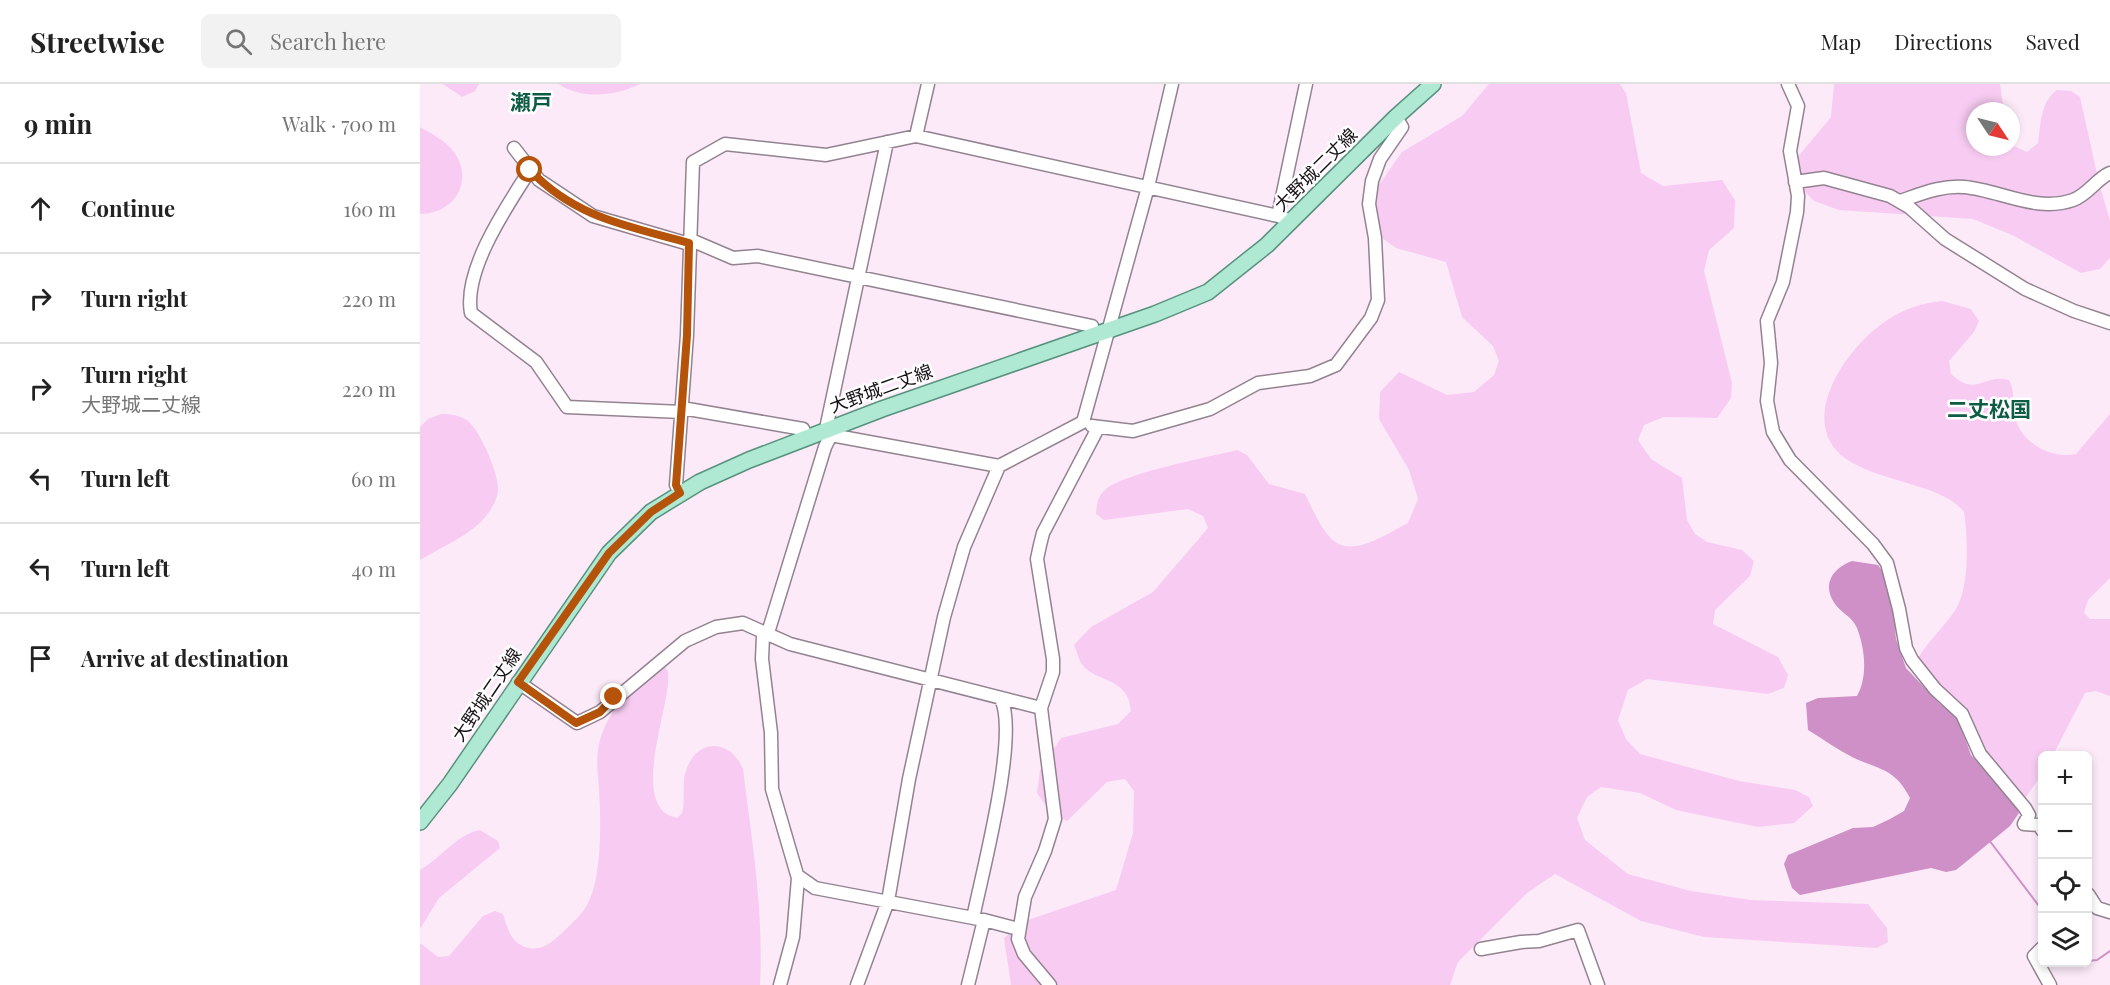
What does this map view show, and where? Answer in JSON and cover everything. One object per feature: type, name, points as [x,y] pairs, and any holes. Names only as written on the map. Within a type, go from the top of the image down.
[{"type":"main road","name":"大野城二丈線","points":[[420,822],[455,777],[518,682],[609,553],[651,512],[721,471],[807,438],[830,432],[930,391],[1102,333],[1208,292],[1241,268],[1285,218],[1433,84]]},
{"type":"street","points":[[916,135],[928,84]]},
{"type":"street","points":[[1083,422],[1102,333],[1149,187],[1172,84]]},
{"type":"street","points":[[680,493],[676,485],[682,410],[693,162],[725,144],[826,155],[916,135],[1285,218],[1306,84]]},
{"type":"street","points":[[1788,84],[1798,106],[1790,151],[1797,212],[1785,274],[1767,321],[1771,363],[1767,401],[1773,432],[1790,460],[1873,544],[1887,563],[1899,609],[1903,638],[1912,660],[1935,689],[1962,714],[1980,754],[2029,815],[2024,825],[2038,825]]},
{"type":"street","points":[[857,985],[859,974],[888,901],[909,779],[931,678],[964,547],[999,466],[1083,422],[1098,428],[1133,431],[1210,409],[1258,383],[1310,376],[1336,364],[1365,327],[1378,300],[1375,238],[1370,204],[1372,181],[1380,159],[1402,127],[1396,117]]},
{"type":"street","points":[[780,985],[793,937],[798,876],[775,804],[770,774],[771,733],[762,659],[763,636],[767,636],[830,432],[827,424],[856,278],[887,142]]},
{"type":"street","points":[[514,148],[539,180],[593,216],[690,242],[733,258],[758,256],[1092,326],[1102,333]]},
{"type":"street","points":[[530,170],[488,240],[473,280],[469,301],[471,314],[536,362],[567,407],[682,410],[803,429],[807,438]]},
{"type":"street","points":[[1900,201],[1937,189],[1960,186],[1980,189],[2012,199],[2060,203],[2074,200],[2110,172]]},
{"type":"street","points":[[1795,182],[1824,178],[1900,201],[1945,239],[2025,289],[2074,311],[2110,323]]},
{"type":"street","points":[[1050,985],[1024,954],[1018,939],[1024,897],[1045,852],[1055,819],[1041,708],[1053,672],[1051,636],[1038,559],[1040,545],[1063,493],[1098,428]]},
{"type":"street","points":[[830,432],[999,466]]},
{"type":"street","points":[[518,682],[576,723],[600,712],[668,653],[699,633],[743,623],[767,636],[816,651],[931,678],[1001,699],[1041,708]]},
{"type":"street","points":[[968,985],[1002,770],[1006,710],[1001,699]]},
{"type":"street","points":[[798,876],[815,888],[979,919],[1018,929]]},
{"type":"street","points":[[2092,912],[2110,912]]},
{"type":"street","points":[[1481,950],[1539,941],[1578,930],[1598,985]]},
{"type":"street","points":[[2040,967],[2050,985]]},
{"type":"shaded area","points":[[443,84],[479,84],[475,91],[462,97]]},
{"type":"shaded area","points":[[558,84],[640,84],[610,93],[588,94]]},
{"type":"shaded area","points":[[1489,84],[1620,84],[1626,93],[1641,173],[1663,186],[1722,180],[1735,200],[1734,228],[1709,250],[1704,271],[1732,383],[1731,398],[1717,418],[1664,417],[1644,425],[1638,440],[1651,459],[1682,478],[1687,520],[1695,534],[1707,542],[1742,550],[1754,561],[1750,576],[1715,610],[1713,624],[1778,657],[1788,675],[1784,688],[1768,694],[1647,679],[1628,690],[1618,720],[1626,739],[1640,754],[1739,781],[1795,790],[1809,797],[1813,806],[1794,823],[1758,827],[1676,810],[1640,793],[1601,787],[1587,797],[1577,818],[1585,840],[1628,874],[1691,891],[1751,900],[1868,904],[1887,928],[1888,942],[1877,948],[1704,937],[1641,921],[1555,874],[1527,893],[1458,962],[1450,985],[1011,985],[1004,938],[1022,922],[1116,890],[1133,833],[1134,791],[1125,779],[1107,782],[1067,821],[1052,814],[1037,793],[1040,770],[1061,738],[1118,724],[1131,711],[1129,700],[1124,692],[1110,681],[1087,669],[1080,661],[1074,645],[1091,627],[1153,592],[1208,528],[1203,516],[1188,509],[1104,520],[1096,514],[1099,498],[1106,489],[1131,477],[1237,450],[1247,455],[1269,484],[1305,494],[1321,526],[1336,543],[1356,546],[1367,543],[1408,523],[1418,499],[1409,470],[1379,419],[1380,392],[1399,372],[1447,395],[1474,392],[1494,375],[1499,361],[1493,346],[1462,317],[1446,262],[1396,248],[1379,236],[1375,214],[1378,186],[1402,152],[1462,116]]},
{"type":"shaded area","points":[[1834,84],[2000,84],[2003,102],[1966,102],[1966,156],[2020,156],[2020,149],[2027,152],[2038,143],[2042,114],[2051,95],[2057,90],[2071,91],[2080,97],[2100,187],[2110,220],[2110,258],[2100,269],[2081,273],[2012,235],[1973,219],[1839,210],[1814,201],[1796,183],[1797,158],[1831,117]]},
{"type":"shaded area","points":[[420,127],[451,148],[460,163],[462,174],[458,194],[451,202],[432,213],[420,214]]},
{"type":"shaded area","points":[[1942,301],[1971,309],[1979,321],[1974,332],[1949,361],[1951,374],[1960,381],[1974,385],[1993,379],[2009,380],[2016,422],[2021,431],[2036,446],[2055,454],[2076,454],[2110,414],[2110,578],[2088,600],[2084,613],[2090,619],[2110,619],[2110,696],[2096,691],[2085,693],[2055,751],[2038,751],[2038,780],[2024,800],[1982,747],[1951,699],[1917,660],[1954,612],[1963,591],[1967,550],[1964,512],[1954,502],[1924,488],[1854,464],[1841,455],[1829,439],[1824,421],[1826,402],[1834,382],[1844,363],[1858,346],[1886,321],[1920,305]]},
{"type":"shaded area","points":[[441,414],[462,417],[473,426],[493,465],[498,492],[485,518],[477,525],[420,560],[420,427],[428,419]]},
{"type":"shaded area","points":[[1852,561],[1878,565],[1883,572],[1893,606],[1896,639],[1906,668],[1939,703],[1957,716],[1971,755],[2015,804],[2019,813],[2010,826],[1956,870],[1946,872],[1931,868],[1800,895],[1792,888],[1784,864],[1788,855],[1853,828],[1873,827],[1904,811],[1910,798],[1893,776],[1848,755],[1808,730],[1806,703],[1818,698],[1857,696],[1863,680],[1863,653],[1857,628],[1835,604],[1829,590],[1829,583],[1835,572]]},
{"type":"shaded area","points":[[663,665],[668,671],[668,686],[655,753],[653,776],[655,795],[662,810],[677,818],[682,813],[686,771],[697,752],[713,746],[722,747],[737,759],[743,769],[759,904],[760,985],[420,985],[420,943],[438,957],[449,956],[483,916],[495,911],[503,914],[514,940],[529,948],[539,948],[557,938],[583,911],[593,892],[600,848],[598,746],[605,727],[617,706],[633,689]]},
{"type":"shaded area","points":[[480,830],[498,841],[500,848],[439,898],[420,929],[420,870],[464,836]]},
{"type":"waterway","points":[[1989,840],[2038,905]]},
{"type":"waterway","points":[[2092,961],[2097,960],[2110,951]]},
{"type":"district","name":"瀬戸","points":[[531,103]]},
{"type":"district","name":"二丈松国","points":[[1989,410]]},
{"type":"route","points":[[530,170],[539,180],[593,216],[689,243],[687,335],[676,485],[680,493],[651,512],[609,553],[518,682],[576,723],[600,712],[614,697]]}]
